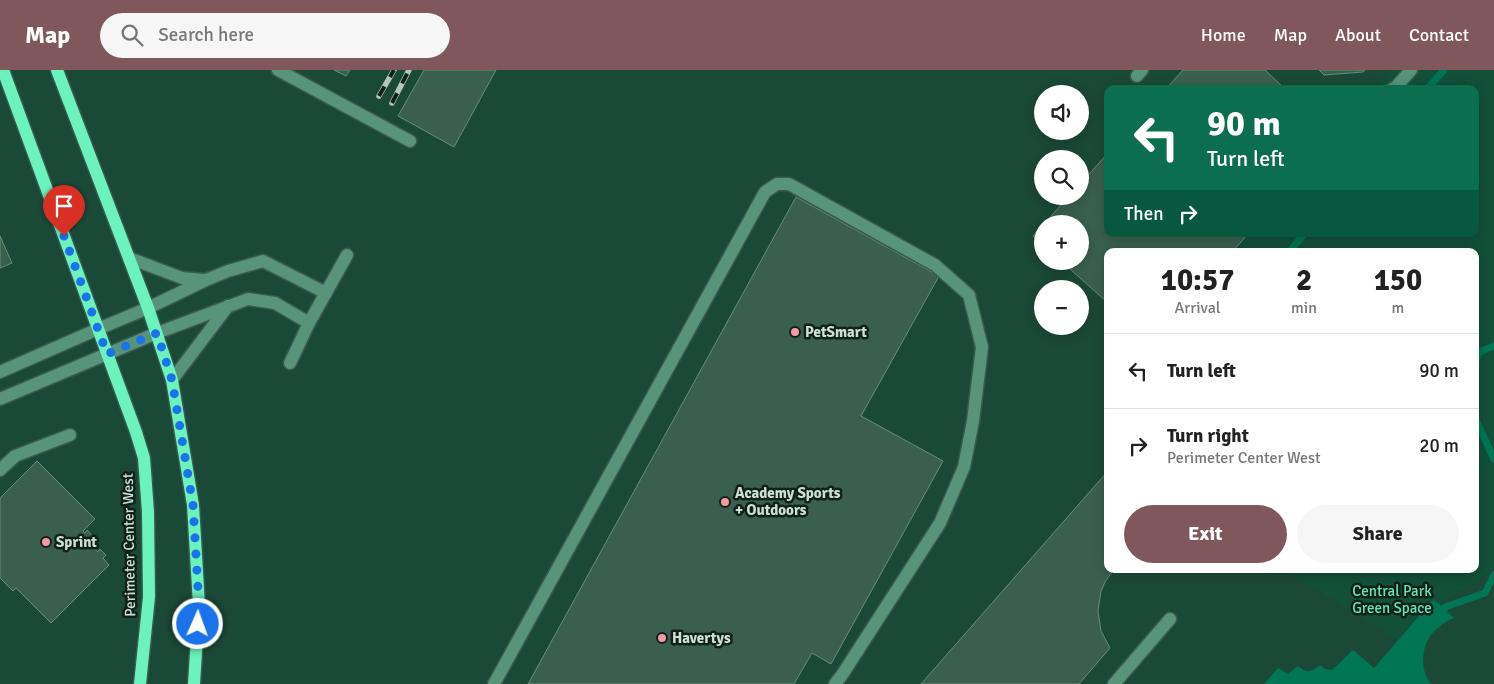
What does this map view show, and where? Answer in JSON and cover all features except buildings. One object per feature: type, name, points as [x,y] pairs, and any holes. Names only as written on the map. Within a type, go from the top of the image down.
[{"type":"main road","name":"Perimeter Center West","points":[[3,70],[144,458],[148,512],[149,597],[140,684]]},
{"type":"main road","points":[[57,70],[148,308],[172,380],[193,505],[199,605],[194,684]]},
{"type":"street","points":[[278,70],[410,141]]},
{"type":"street","points":[[1398,85],[1411,70]]},
{"type":"street","points":[[494,684],[765,192],[776,184],[789,184],[935,265],[969,295],[982,347],[974,421],[964,467],[940,523],[835,684]]},
{"type":"street","points":[[290,364],[309,323],[347,255]]},
{"type":"street","points":[[129,258],[182,278],[206,280]]},
{"type":"street","points":[[0,372],[148,308],[206,280],[228,271],[264,261],[326,293]]},
{"type":"street","points":[[0,399],[157,333],[248,299],[275,303],[309,323]]},
{"type":"street","points":[[172,380],[228,306]]},
{"type":"street","points":[[0,470],[15,456],[70,435]]},
{"type":"street","points":[[1114,684],[1170,619]]},
{"type":"shaded area","points":[[0,70],[1494,70],[1494,684],[0,684]]},
{"type":"shaded area","points":[[1433,600],[1448,610],[1447,612],[1454,618],[1436,630],[1425,646],[1423,660],[1425,673],[1431,684],[1264,684],[1278,668],[1288,674],[1298,666],[1307,671],[1311,671],[1320,665],[1325,669],[1332,670],[1353,650],[1374,668]]},
{"type":"green space","name":"Central Park Green Space","points":[[1390,70],[1494,70],[1494,570],[1439,604],[1433,600],[1398,640],[1289,573],[1479,573],[1479,248],[1236,248],[1245,237],[1479,237],[1479,85],[1378,85]]},
{"type":"waterway","points":[[1431,85],[1444,70]]},
{"type":"waterway","points":[[1292,248],[1302,237]]},
{"type":"waterway","points":[[1479,352],[1494,346]]},
{"type":"waterway","points":[[1479,427],[1494,459]]},
{"type":"waterway","points":[[1445,607],[1485,593],[1494,575]]},
{"type":"railway","points":[[379,96],[394,70]]},
{"type":"railway","points":[[392,103],[409,70]]},
{"type":"place","name":"PetSmart","points":[[795,332]]},
{"type":"place","name":"Academy Sports + Outdoors","points":[[725,502]]},
{"type":"place","name":"Sprint","points":[[46,542]]},
{"type":"place","name":"Havertys","points":[[662,638]]},
{"type":"route","points":[[64,236],[107,354],[157,333],[172,380],[193,505],[199,605],[198,624]]}]
